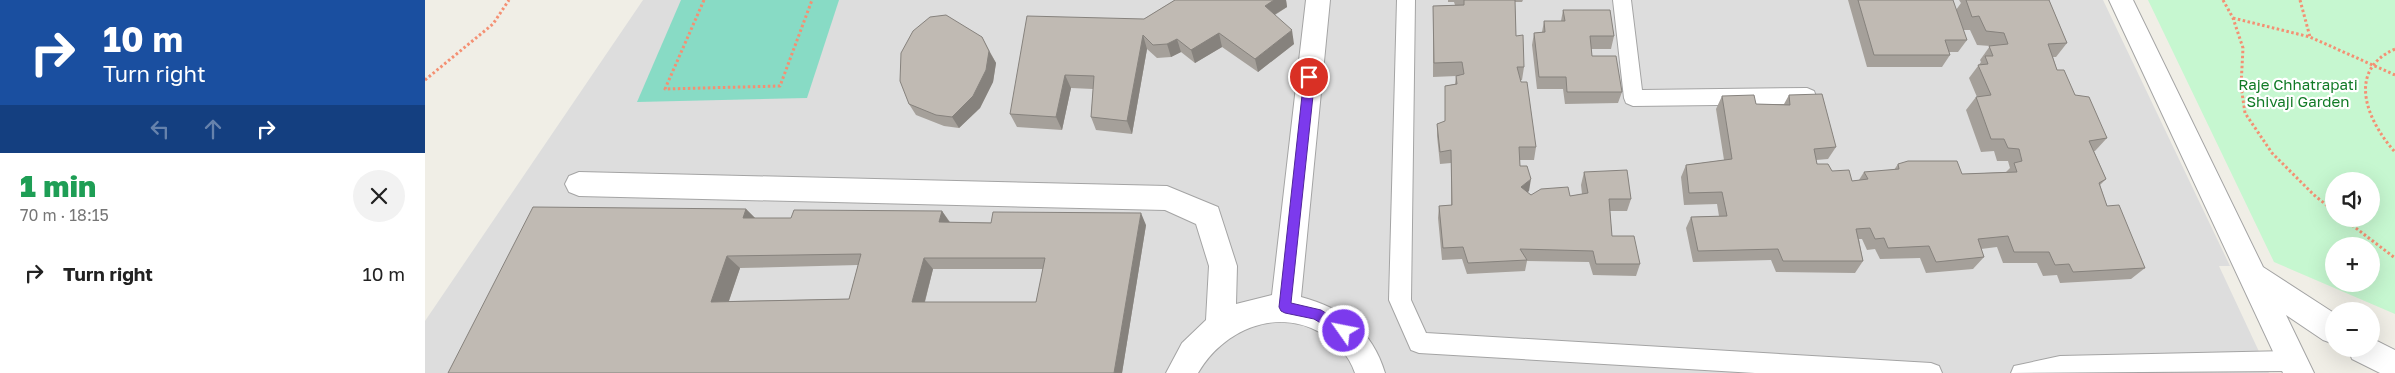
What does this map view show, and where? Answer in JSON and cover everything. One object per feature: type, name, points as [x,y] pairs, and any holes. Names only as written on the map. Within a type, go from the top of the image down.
[{"type":"street","points":[[1285,307],[1318,0]]},
{"type":"street","points":[[2121,0],[2296,367]]},
{"type":"street","points":[[579,184],[1167,198],[1208,216],[1223,266],[1221,325]]},
{"type":"street","points":[[2253,276],[2325,324]]},
{"type":"street","points":[[1181,373],[1196,347],[1221,325],[1252,311],[1285,307],[1317,314],[1344,331],[1364,356],[1370,373]]},
{"type":"street","points":[[2379,357],[2395,365]]},
{"type":"lane","points":[[1406,0],[1399,300],[1419,343],[1931,373]]},
{"type":"lane","points":[[1622,0],[1633,98],[1807,96]]},
{"type":"lane","points":[[2022,373],[2060,366],[2296,367]]},
{"type":"path","points":[[425,80],[493,24],[509,0]]},
{"type":"path","points":[[705,0],[665,89],[780,86],[812,0]]},
{"type":"path","points":[[2223,0],[2233,18],[2243,48],[2241,86],[2245,113],[2272,152],[2325,204]]},
{"type":"path","points":[[2300,0],[2310,37]]},
{"type":"path","points":[[2233,18],[2310,37],[2395,75]]},
{"type":"path","points":[[2395,49],[2372,65],[2364,88],[2370,115],[2387,145],[2395,152]]},
{"type":"path","points":[[2354,227],[2395,258]]},
{"type":"shaded area","points":[[643,0],[2103,0],[2230,266],[2219,266],[2269,373],[425,373],[425,321]]},
{"type":"green space","points":[[681,0],[839,0],[807,98],[637,102]]},
{"type":"green space","name":"Raje Chhatrapati Shivaji Garden","points":[[2148,0],[2395,0],[2395,314],[2380,308],[2380,302],[2367,302],[2344,292],[2380,292],[2380,237],[2325,237],[2325,284],[2274,262]]},
{"type":"building","points":[[1175,0],[1274,0],[1265,6],[1292,30],[1255,59],[1219,33],[1191,50],[1177,39],[1167,44],[1153,45],[1143,35],[1127,121],[1091,117],[1094,76],[1065,75],[1056,117],[1010,114],[1027,16],[1144,19]]},
{"type":"building","points":[[1464,0],[1515,0],[1516,36],[1523,35],[1524,67],[1517,67],[1521,82],[1527,82],[1536,147],[1519,147],[1520,166],[1527,166],[1531,179],[1521,187],[1531,195],[1541,189],[1568,187],[1570,196],[1588,193],[1584,172],[1627,170],[1631,199],[1609,199],[1612,236],[1634,236],[1640,264],[1596,264],[1593,251],[1520,249],[1527,260],[1468,263],[1463,247],[1443,248],[1439,206],[1452,205],[1451,150],[1440,152],[1437,124],[1445,121],[1445,86],[1457,84],[1456,76],[1464,74],[1462,62],[1434,63],[1433,6],[1464,5]]},
{"type":"building","points":[[1858,0],[1953,0],[1967,40],[1945,40],[1950,55],[1874,55]]},
{"type":"building","points":[[1966,0],[2049,0],[2067,43],[2048,44],[2057,70],[2064,70],[2075,95],[2089,97],[2107,138],[2089,141],[2106,179],[2099,183],[2107,206],[2119,205],[2145,268],[2073,272],[2069,264],[2055,265],[2049,252],[2014,252],[2008,236],[1978,239],[1984,257],[1936,262],[1929,246],[1888,248],[1884,238],[1875,239],[1870,228],[1856,229],[1863,261],[1783,261],[1778,249],[1698,251],[1691,217],[1727,216],[1722,192],[1689,193],[1686,165],[1732,159],[1722,96],[1754,95],[1756,104],[1790,105],[1789,95],[1822,94],[1836,147],[1814,149],[1817,164],[1828,164],[1832,171],[1849,170],[1852,181],[1868,179],[1864,172],[1899,169],[1898,164],[1908,161],[1957,161],[1962,174],[2017,172],[2014,163],[2022,161],[2019,149],[2008,148],[2004,139],[1991,139],[1976,97],[1991,95],[1978,65],[1988,64],[1985,56],[1993,56],[1989,46],[2008,44],[2004,33],[1986,31],[1979,16],[1972,17]]},
{"type":"building","points":[[1563,10],[1610,10],[1614,36],[1590,36],[1592,56],[1616,56],[1622,92],[1567,92],[1566,77],[1539,77],[1534,33],[1545,32],[1544,21],[1565,21]]},
{"type":"building","points":[[946,15],[982,37],[989,51],[986,70],[973,96],[952,117],[936,115],[909,104],[900,81],[901,53],[913,31],[930,17]]},
{"type":"building","points":[[533,207],[746,209],[743,218],[791,218],[794,210],[942,211],[939,222],[991,223],[993,212],[1141,213],[1114,373],[448,373]],"holes":[[[861,254],[849,299],[711,302],[727,256]],[[924,258],[1045,258],[1036,302],[912,302]]]},
{"type":"route","points":[[1309,77],[1285,307],[1317,314],[1344,331]]}]
